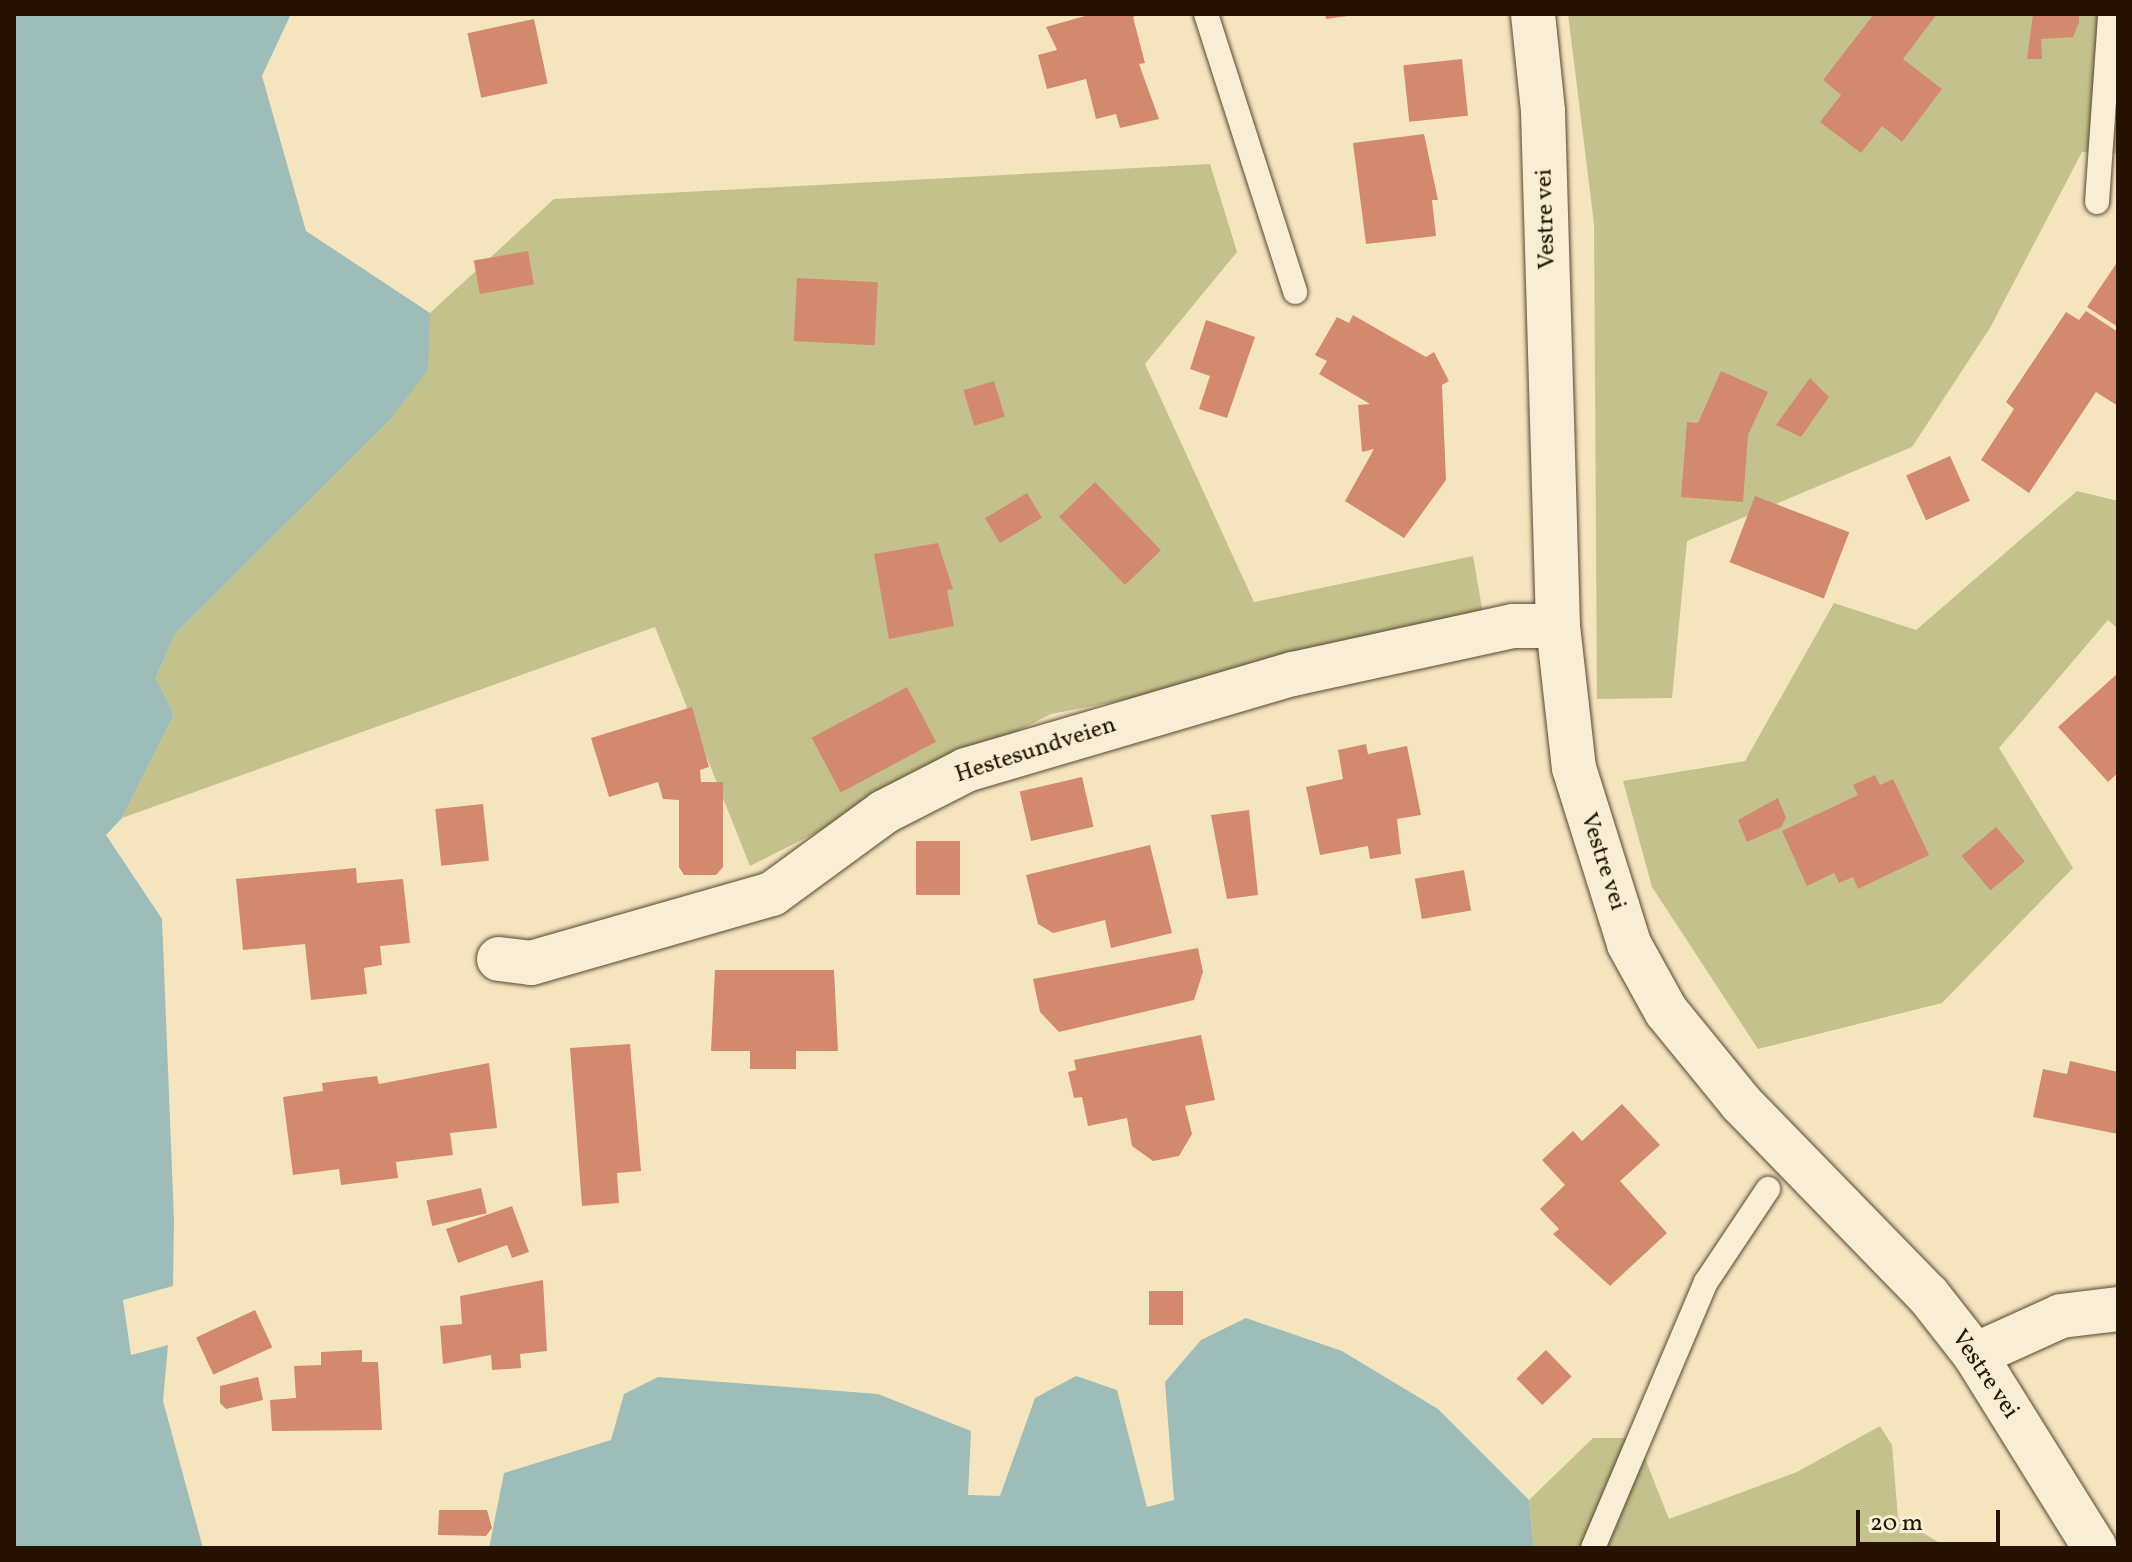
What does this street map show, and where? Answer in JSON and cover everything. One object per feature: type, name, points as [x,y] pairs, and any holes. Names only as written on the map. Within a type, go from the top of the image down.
[{"type":"street","name":"Vestre vei","points":[[1533,14],[1543,111],[1558,626],[1574,768],[1591,839],[1647,977],[1741,1103],[1928,1295],[1975,1355],[2095,1548]]},
{"type":"street","name":"Hestesundveien","points":[[499,959],[531,963],[772,894],[884,812],[966,770],[1293,674],[1513,626],[1558,626]]},
{"type":"street","points":[[1975,1355],[2061,1316],[2118,1309]]},
{"type":"lane","points":[[1206,14],[1295,292]]},
{"type":"lane","points":[[2097,202],[2110,14]]},
{"type":"lane","points":[[1593,1548],[1706,1282],[1768,1189]]},
{"type":"shaded area","points":[[1568,14],[2118,14],[2118,153],[2082,152],[1990,328],[1912,447],[1687,541],[1672,698],[1597,699],[1594,224]]},
{"type":"shaded area","points":[[1210,164],[1237,252],[1145,364],[1254,602],[1473,556],[1486,631],[1051,714],[750,866],[655,627],[122,818],[174,715],[156,678],[175,634],[389,421],[430,313],[554,199]]},
{"type":"shaded area","points":[[2077,491],[2118,501],[2118,629],[2108,620],[1999,748],[2073,868],[1942,1003],[1758,1049],[1652,887],[1623,781],[1745,761],[1834,603],[1916,630]]},
{"type":"shaded area","points":[[1880,1426],[1892,1445],[1898,1518],[1948,1548],[1534,1548],[1529,1500],[1593,1438],[1637,1438],[1669,1519],[1797,1472]]},
{"type":"water","points":[[14,14],[291,14],[262,76],[306,231],[430,313],[428,370],[389,421],[175,634],[156,678],[174,715],[122,818],[106,835],[162,919],[174,1220],[173,1286],[123,1300],[131,1355],[168,1345],[163,1401],[203,1548],[14,1548]]},
{"type":"water","points":[[1246,1318],[1342,1351],[1438,1409],[1529,1500],[1534,1548],[489,1548],[504,1473],[611,1440],[624,1394],[658,1377],[878,1394],[971,1431],[968,1495],[1000,1496],[1035,1398],[1076,1376],[1117,1390],[1147,1507],[1174,1500],[1165,1382],[1201,1340]]},
{"type":"building","points":[[1092,14],[1140,14],[1133,17],[1145,63],[1139,64],[1159,119],[1120,128],[1116,114],[1096,119],[1086,79],[1047,89],[1038,55],[1057,50],[1046,27]]},
{"type":"building","points":[[1325,14],[1348,14],[1348,16],[1326,19]]},
{"type":"building","points":[[1874,14],[1937,14],[1903,59],[1942,89],[1902,142],[1882,126],[1861,153],[1820,122],[1841,95],[1823,80]]},
{"type":"building","points":[[2033,14],[2079,14],[2079,22],[2073,37],[2041,39],[2042,59],[2027,59]]},
{"type":"building","points":[[534,19],[548,84],[481,98],[467,33]]},
{"type":"building","points":[[1462,59],[1468,116],[1409,122],[1403,65]]},
{"type":"building","points":[[1424,134],[1438,200],[1432,200],[1436,236],[1366,244],[1353,143]]},
{"type":"building","points":[[528,251],[534,284],[480,294],[474,261]]},
{"type":"building","points":[[2118,265],[2118,327],[2087,307]]},
{"type":"building","points":[[797,278],[878,282],[875,345],[794,341]]},
{"type":"building","points":[[2086,311],[2118,332],[2118,406],[2096,392],[2029,493],[1981,460],[2014,409],[2006,402],[2066,312],[2079,320]]},
{"type":"building","points":[[1353,315],[1426,357],[1434,352],[1449,381],[1442,385],[1446,480],[1404,538],[1345,501],[1374,449],[1362,452],[1358,405],[1370,404],[1319,374],[1327,361],[1315,355],[1337,317],[1349,323]]},
{"type":"building","points":[[1206,320],[1255,337],[1227,418],[1199,409],[1210,376],[1190,369]]},
{"type":"building","points":[[1721,371],[1768,392],[1748,435],[1743,502],[1681,497],[1687,422],[1698,423]]},
{"type":"building","points":[[1810,378],[1829,397],[1801,437],[1776,425]]},
{"type":"building","points":[[994,381],[1005,416],[974,426],[963,390]]},
{"type":"building","points":[[1950,456],[1970,501],[1926,520],[1906,476]]},
{"type":"building","points":[[1095,482],[1161,550],[1125,585],[1059,517]]},
{"type":"building","points":[[1027,493],[1042,518],[1000,543],[985,518]]},
{"type":"building","points":[[1755,496],[1849,532],[1824,598],[1730,562]]},
{"type":"building","points":[[938,543],[953,589],[947,590],[954,626],[889,639],[874,554]]},
{"type":"building","points":[[2118,673],[2118,773],[2108,782],[2058,727]]},
{"type":"building","points":[[907,687],[936,742],[841,792],[812,738]]},
{"type":"building","points":[[692,707],[709,767],[700,770],[701,782],[723,782],[723,867],[716,875],[684,875],[679,867],[679,800],[663,799],[658,782],[609,797],[591,738]]},
{"type":"building","points":[[1366,744],[1368,754],[1407,746],[1421,815],[1397,819],[1401,854],[1370,859],[1368,846],[1320,855],[1306,787],[1343,779],[1338,750]]},
{"type":"building","points":[[1875,775],[1880,785],[1893,779],[1929,855],[1858,889],[1853,877],[1839,883],[1834,873],[1807,886],[1782,831],[1858,795],[1853,785]]},
{"type":"building","points":[[1082,777],[1093,827],[1031,841],[1020,791]]},
{"type":"building","points":[[1778,798],[1786,818],[1781,827],[1747,842],[1738,820]]},
{"type":"building","points":[[483,804],[489,861],[441,866],[435,809]]},
{"type":"building","points":[[1249,810],[1258,895],[1227,899],[1211,815]]},
{"type":"building","points":[[1996,827],[2025,861],[1990,890],[1962,856]]},
{"type":"building","points":[[916,841],[960,841],[960,895],[916,895]]},
{"type":"building","points":[[1150,845],[1172,933],[1111,948],[1105,920],[1053,933],[1038,924],[1026,875]]},
{"type":"building","points":[[356,868],[357,883],[403,879],[410,943],[380,946],[382,965],[364,968],[367,994],[311,1000],[305,944],[243,950],[236,879]]},
{"type":"building","points":[[1464,870],[1471,910],[1422,919],[1415,879]]},
{"type":"building","points":[[1198,948],[1203,972],[1194,1000],[1059,1032],[1040,1012],[1033,979]]},
{"type":"building","points":[[715,970],[834,970],[838,1051],[796,1051],[796,1069],[750,1069],[750,1051],[711,1051]]},
{"type":"building","points":[[1201,1035],[1215,1100],[1185,1106],[1192,1134],[1179,1156],[1153,1161],[1132,1146],[1127,1118],[1088,1126],[1082,1097],[1074,1098],[1068,1072],[1076,1070],[1074,1060]]},
{"type":"building","points":[[630,1044],[641,1171],[617,1173],[619,1203],[582,1206],[570,1048]]},
{"type":"building","points":[[2070,1061],[2118,1072],[2118,1134],[2033,1117],[2043,1069],[2067,1074]]},
{"type":"building","points":[[489,1063],[497,1128],[450,1133],[453,1155],[396,1162],[398,1178],[341,1185],[339,1169],[293,1175],[283,1097],[323,1091],[322,1083],[377,1076],[379,1084]]},
{"type":"building","points":[[1622,1104],[1660,1145],[1620,1181],[1667,1233],[1610,1286],[1553,1234],[1559,1229],[1540,1209],[1565,1185],[1542,1160],[1573,1131],[1582,1141]]},
{"type":"building","points":[[481,1188],[487,1213],[432,1226],[426,1201]]},
{"type":"building","points":[[512,1206],[529,1252],[512,1258],[507,1245],[458,1263],[446,1229]]},
{"type":"building","points":[[543,1280],[547,1351],[520,1354],[521,1368],[492,1370],[491,1355],[443,1364],[440,1326],[462,1324],[460,1296]]},
{"type":"building","points":[[1149,1291],[1183,1291],[1183,1325],[1149,1325]]},
{"type":"building","points":[[255,1310],[272,1347],[213,1375],[196,1337]]},
{"type":"building","points":[[362,1350],[362,1362],[378,1362],[382,1430],[272,1431],[270,1400],[296,1398],[294,1366],[321,1365],[321,1352]]},
{"type":"building","points":[[1546,1350],[1572,1377],[1542,1405],[1517,1378]]},
{"type":"building","points":[[258,1377],[263,1400],[226,1409],[220,1403],[220,1386]]},
{"type":"building","points":[[439,1510],[487,1510],[492,1528],[486,1536],[438,1535]]}]
